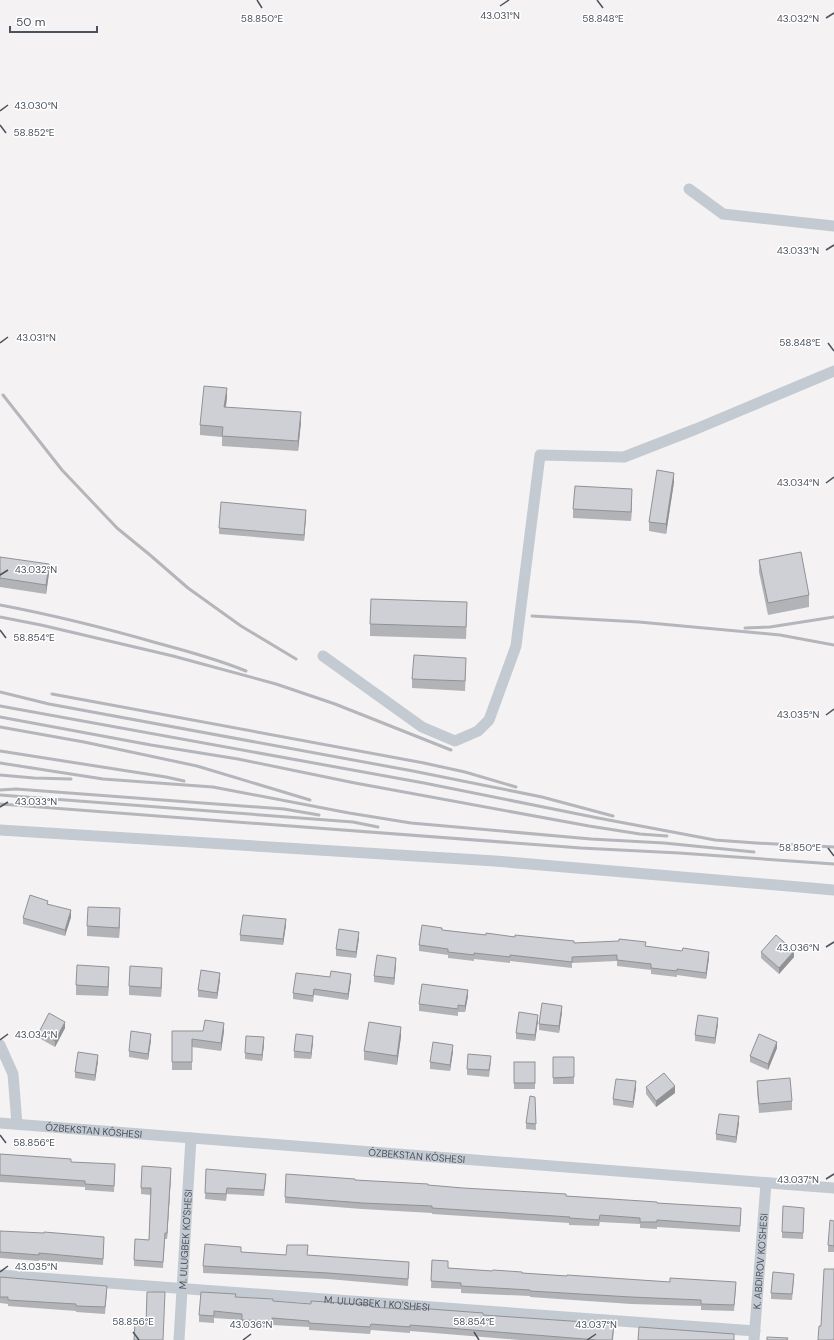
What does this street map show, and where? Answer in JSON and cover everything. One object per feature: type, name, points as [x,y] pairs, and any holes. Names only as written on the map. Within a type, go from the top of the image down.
[{"type":"street","points":[[689,189],[723,214],[834,226]]},
{"type":"street","points":[[323,656],[422,726],[455,741],[478,731],[489,720],[516,646],[540,455],[624,457],[834,372]]},
{"type":"street","points":[[0,830],[495,861],[834,890]]},
{"type":"street","points":[[0,1045],[12,1074],[18,1124]]},
{"type":"street","name":"ÓZBEKSTAN KÓSHESI","points":[[0,1123],[834,1188]]},
{"type":"street","name":"M. ULUGBEK KO'SHESI","points":[[179,1340],[190,1138]]},
{"type":"street","name":"K. ABDIROV KO'SHESI","points":[[754,1336],[766,1183]]},
{"type":"street","name":"M. ULUGBEK 1 KO'SHESI","points":[[0,1275],[182,1288],[754,1336]]},
{"type":"building","points":[[204,386],[227,388],[224,407],[301,412],[298,441],[222,436],[223,427],[200,425]]},
{"type":"building","points":[[657,470],[674,473],[666,524],[649,522]]},
{"type":"building","points":[[575,486],[632,489],[631,512],[573,509]]},
{"type":"building","points":[[221,502],[306,510],[304,535],[219,528]]},
{"type":"building","points":[[801,552],[809,595],[768,603],[759,560]]},
{"type":"building","points":[[0,557],[49,564],[46,585],[0,578]]},
{"type":"building","points":[[371,599],[467,602],[466,627],[370,624]]},
{"type":"building","points":[[414,655],[466,658],[465,681],[412,679]]},
{"type":"building","points":[[30,895],[48,901],[47,904],[71,910],[65,930],[23,918]]},
{"type":"building","points":[[88,907],[120,908],[119,928],[87,926]]},
{"type":"building","points":[[243,915],[286,919],[283,939],[240,935]]},
{"type":"building","points":[[422,925],[442,928],[442,930],[486,935],[486,933],[515,937],[515,935],[574,941],[574,943],[619,941],[619,939],[646,942],[645,946],[682,951],[683,948],[709,952],[706,973],[677,969],[677,971],[651,968],[651,964],[617,960],[617,955],[572,957],[572,962],[510,955],[510,957],[474,953],[474,955],[448,952],[448,949],[419,945]]},
{"type":"building","points":[[339,929],[359,932],[356,952],[336,949]]},
{"type":"building","points":[[776,935],[794,951],[779,968],[761,952]]},
{"type":"building","points":[[377,955],[396,958],[394,978],[374,976]]},
{"type":"building","points":[[77,965],[109,967],[108,987],[76,985]]},
{"type":"building","points":[[130,966],[162,968],[161,988],[129,986]]},
{"type":"building","points":[[201,970],[220,973],[217,993],[198,990]]},
{"type":"building","points":[[331,971],[351,974],[348,994],[314,989],[313,996],[293,993],[296,973],[330,977]]},
{"type":"building","points":[[422,984],[468,990],[465,1006],[458,1005],[458,1009],[419,1004]]},
{"type":"building","points":[[542,1003],[562,1006],[559,1026],[539,1024]]},
{"type":"building","points":[[519,1012],[538,1015],[535,1035],[516,1033]]},
{"type":"building","points":[[49,1013],[65,1022],[55,1041],[39,1032]]},
{"type":"building","points":[[698,1015],[718,1018],[715,1038],[695,1035]]},
{"type":"building","points":[[205,1020],[224,1023],[221,1043],[192,1039],[192,1062],[172,1062],[172,1031],[203,1031]]},
{"type":"building","points":[[369,1022],[401,1027],[397,1056],[364,1051]]},
{"type":"building","points":[[131,1031],[151,1034],[148,1054],[129,1051]]},
{"type":"building","points":[[296,1034],[313,1036],[311,1053],[294,1051]]},
{"type":"building","points":[[759,1034],[777,1042],[768,1064],[750,1056]]},
{"type":"building","points":[[246,1036],[264,1037],[262,1055],[245,1053]]},
{"type":"building","points":[[433,1042],[453,1045],[450,1065],[430,1062]]},
{"type":"building","points":[[78,1052],[98,1055],[95,1075],[75,1072]]},
{"type":"building","points":[[468,1054],[491,1056],[489,1070],[467,1069]]},
{"type":"building","points":[[553,1057],[574,1057],[574,1077],[553,1078]]},
{"type":"building","points":[[514,1062],[535,1062],[535,1083],[514,1083]]},
{"type":"building","points":[[664,1073],[675,1086],[656,1101],[646,1087]]},
{"type":"building","points":[[790,1078],[792,1101],[759,1104],[757,1081]]},
{"type":"building","points":[[616,1079],[636,1081],[633,1102],[613,1099]]},
{"type":"building","points":[[530,1096],[535,1097],[536,1124],[526,1123]]},
{"type":"building","points":[[719,1114],[739,1116],[736,1137],[716,1134]]},
{"type":"building","points":[[0,1154],[71,1159],[71,1162],[115,1164],[114,1186],[85,1184],[85,1181],[0,1175]]},
{"type":"building","points":[[142,1166],[171,1168],[167,1233],[165,1233],[163,1262],[134,1260],[135,1239],[149,1240],[151,1188],[141,1188]]},
{"type":"building","points":[[206,1169],[266,1174],[264,1190],[227,1188],[226,1194],[205,1193]]},
{"type":"building","points":[[286,1174],[428,1184],[463,1188],[566,1194],[566,1196],[657,1203],[741,1208],[740,1226],[657,1220],[657,1222],[640,1222],[640,1218],[600,1215],[599,1220],[432,1208],[432,1206],[362,1203],[285,1197]]},
{"type":"building","points":[[783,1206],[804,1208],[803,1233],[782,1232]]},
{"type":"building","points":[[830,1220],[834,1221],[834,1246],[828,1245]]},
{"type":"building","points":[[0,1231],[44,1232],[104,1237],[103,1259],[39,1253],[39,1255],[0,1252]]},
{"type":"building","points":[[205,1244],[241,1247],[241,1252],[286,1255],[287,1245],[308,1245],[307,1255],[409,1262],[408,1279],[203,1266]]},
{"type":"building","points":[[432,1260],[448,1261],[448,1268],[670,1282],[670,1278],[736,1282],[734,1305],[701,1304],[701,1300],[461,1286],[461,1283],[431,1281]]},
{"type":"building","points":[[824,1269],[834,1269],[834,1340],[818,1340],[819,1326],[821,1326]]},
{"type":"building","points":[[773,1272],[794,1274],[792,1294],[771,1293]]},
{"type":"building","points":[[0,1277],[107,1286],[105,1307],[8,1300],[8,1297],[0,1297]]},
{"type":"building","points":[[147,1292],[165,1292],[163,1340],[134,1340],[135,1323],[146,1324]]},
{"type":"building","points":[[201,1292],[236,1294],[235,1297],[273,1299],[273,1301],[311,1304],[311,1301],[372,1305],[372,1307],[416,1310],[417,1308],[483,1313],[483,1315],[614,1324],[612,1340],[597,1340],[410,1325],[410,1327],[371,1324],[370,1327],[309,1323],[309,1321],[272,1318],[272,1321],[242,1320],[242,1314],[214,1311],[214,1316],[199,1315]]},
{"type":"building","points":[[639,1327],[734,1334],[734,1340],[638,1340]]},
{"type":"building","points":[[767,1337],[788,1338],[787,1340],[767,1340]]},
{"type":"railway","points":[[3,395],[62,470],[117,528],[188,588],[241,626],[296,659]]},
{"type":"railway","points":[[0,605],[59,617],[118,632],[202,656],[246,671]]},
{"type":"railway","points":[[532,616],[639,622],[780,635],[834,645]]},
{"type":"railway","points":[[0,617],[41,625],[173,656],[276,684],[335,704],[451,750]]},
{"type":"railway","points":[[745,628],[770,627],[834,617]]},
{"type":"railway","points":[[0,692],[49,704],[413,771],[542,797],[613,816]]},
{"type":"railway","points":[[52,694],[424,763],[465,772],[516,787]]},
{"type":"railway","points":[[0,706],[424,783],[715,840],[834,847]]},
{"type":"railway","points":[[0,717],[151,745],[238,759],[355,783],[589,826],[640,834],[667,836]]},
{"type":"railway","points":[[0,727],[84,742],[197,766],[310,800]]},
{"type":"railway","points":[[0,751],[184,781]]},
{"type":"railway","points":[[0,763],[103,779],[213,787],[349,813],[411,823],[591,839],[664,843],[754,852]]},
{"type":"railway","points":[[0,775],[71,779]]},
{"type":"railway","points":[[0,790],[16,789],[284,809],[319,815]]},
{"type":"railway","points":[[0,795],[353,822],[378,827]]},
{"type":"railway","points":[[0,804],[581,848],[834,864]]}]
